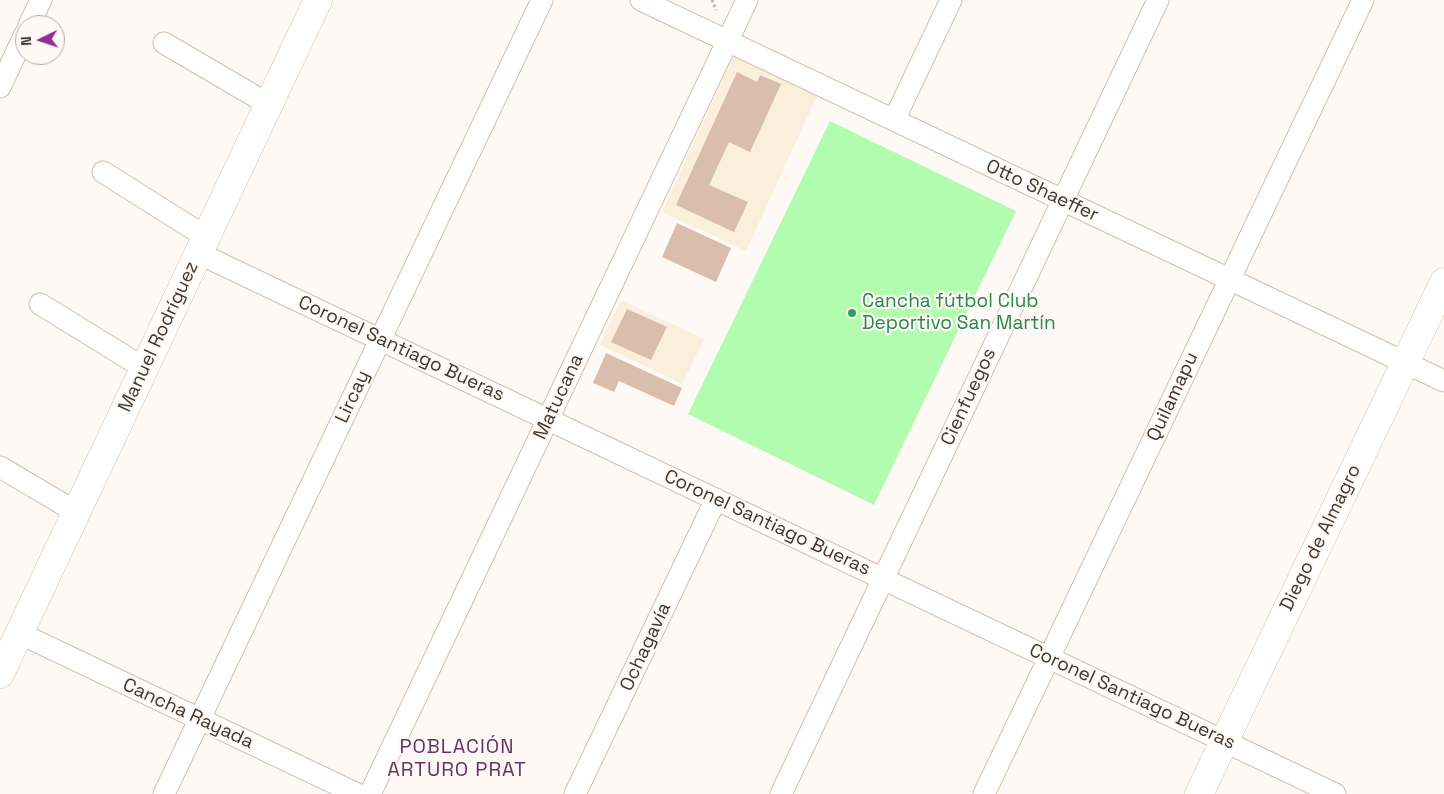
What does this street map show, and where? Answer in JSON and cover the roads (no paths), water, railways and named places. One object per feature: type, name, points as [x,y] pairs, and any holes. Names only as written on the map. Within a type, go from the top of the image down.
[{"type":"street","points":[[34,15],[41,0]]},
{"type":"street","name":"Manuel Rodríguez","points":[[0,674],[318,0]]},
{"type":"street","name":"Lircay","points":[[164,794],[542,0]]},
{"type":"street","name":"Otto Shaeffer","points":[[641,0],[1444,381]]},
{"type":"street","name":"Matucana","points":[[370,794],[747,0]]},
{"type":"street","points":[[894,120],[951,0]]},
{"type":"street","name":"Cienfuegos","points":[[781,794],[1158,0]]},
{"type":"street","name":"Quilamapu","points":[[984,794],[1363,0]]},
{"type":"street","points":[[164,43],[268,104]]},
{"type":"street","points":[[0,87],[15,55]]},
{"type":"street","name":"Coronel Santiago Bueras","points":[[103,172],[202,245],[380,339],[1335,794]]},
{"type":"street","name":"Diego de Almagro","points":[[1199,794],[1444,282]]},
{"type":"street","points":[[40,304],[144,368]]},
{"type":"street","points":[[0,467],[76,512]]},
{"type":"street","name":"Ochagavía","points":[[575,794],[716,499]]},
{"type":"street","name":"Cancha Rayada","points":[[19,633],[357,794]]},
{"type":"place","name":"Cancha fútbol Club Deportivo San Martín","points":[[852,313]]},
{"type":"district","name":"POBLACIÓN ARTURO PRAT","points":[[457,760]]}]
